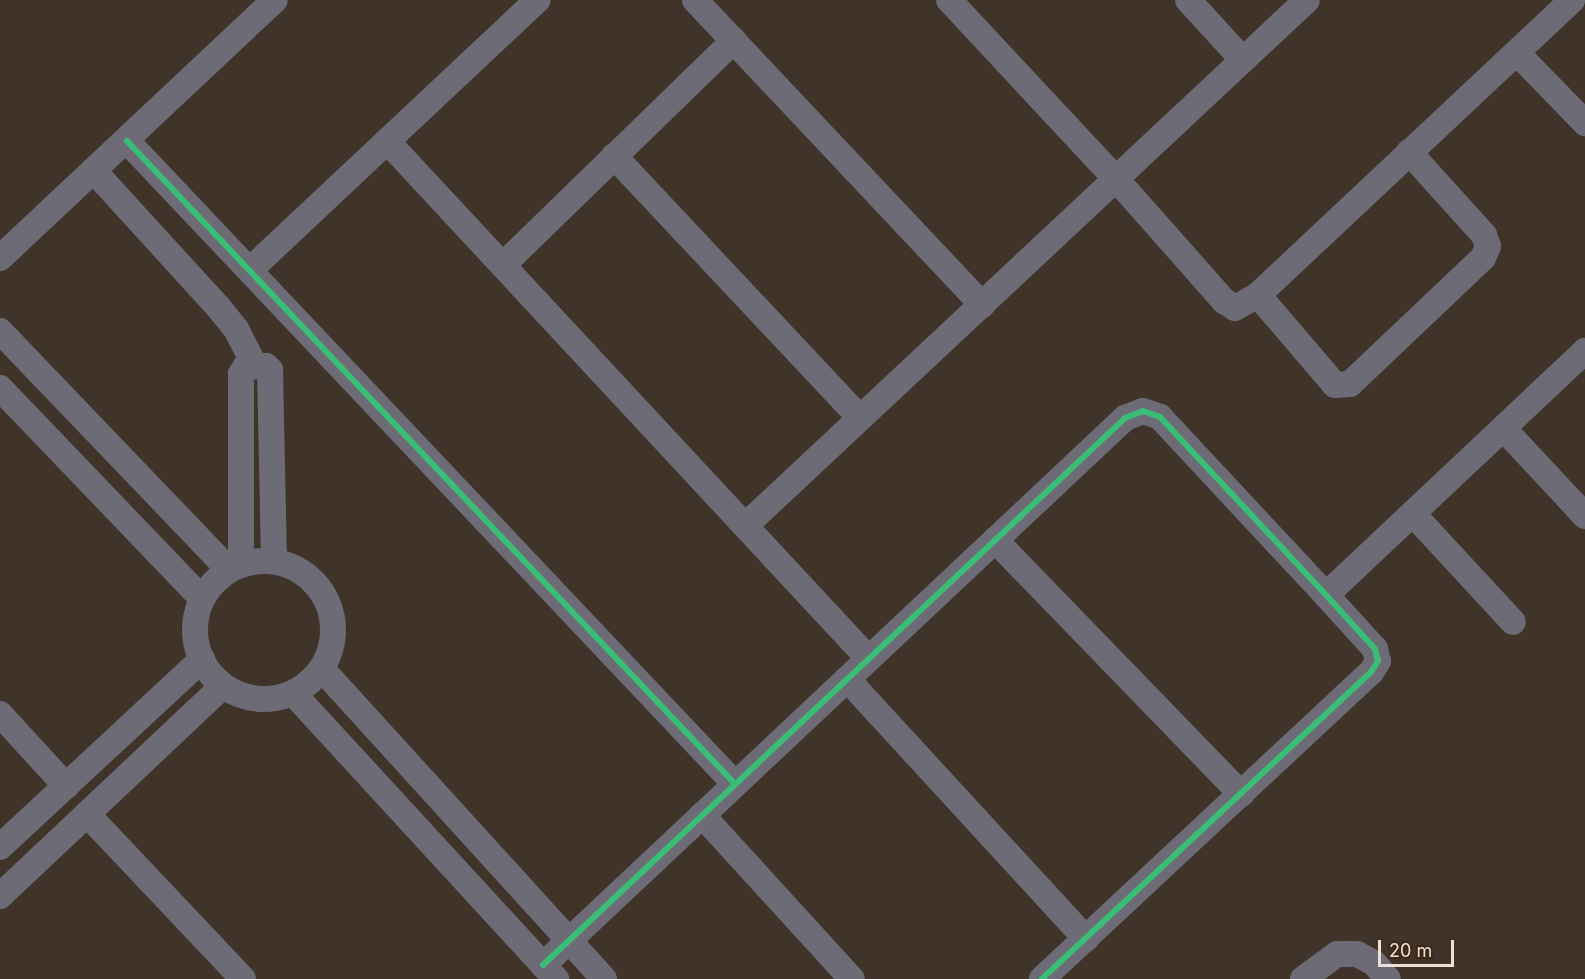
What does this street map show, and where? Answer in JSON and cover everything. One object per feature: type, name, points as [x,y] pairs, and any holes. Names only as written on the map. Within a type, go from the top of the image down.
[{"type":"street","points":[[0,258],[275,0]]},
{"type":"street","points":[[251,269],[537,0]]},
{"type":"street","points":[[695,0],[982,305]]},
{"type":"street","points":[[949,0],[1117,180],[1224,301],[1235,308],[1258,295],[1572,0]]},
{"type":"street","points":[[1188,0],[1243,60]]},
{"type":"street","points":[[746,525],[1307,0]]},
{"type":"street","points":[[503,264],[734,40]]},
{"type":"street","points":[[1517,53],[1585,123]]},
{"type":"street","points":[[127,141],[251,269],[735,784]]},
{"type":"street","points":[[387,141],[868,658]]},
{"type":"street","points":[[1258,295],[1335,385],[1350,384],[1367,368],[1483,258],[1488,246],[1484,235],[1409,152]]},
{"type":"street","points":[[614,156],[860,418]]},
{"type":"street","points":[[94,171],[219,308],[236,329],[255,366]]},
{"type":"street","points":[[0,332],[235,568]]},
{"type":"street","points":[[1326,595],[1585,351]]},
{"type":"street","points":[[235,568],[241,374],[246,366],[270,370],[274,561]]},
{"type":"street","points":[[0,388],[202,599]]},
{"type":"street","points":[[293,693],[550,972],[569,940],[1125,418],[1143,411],[1160,417],[1326,595],[1374,649],[1378,661],[1371,672],[1042,979]]},
{"type":"street","points":[[1504,429],[1585,516]]},
{"type":"street","points":[[1413,514],[1513,622]]},
{"type":"street","points":[[996,540],[1241,794]]},
{"type":"street","points":[[274,561],[306,575],[328,602],[334,624],[332,647],[322,669],[309,683],[293,693],[269,700],[245,697],[223,686],[202,659],[196,646],[195,622],[202,599],[235,568],[274,561]]},
{"type":"street","points":[[0,847],[202,659]]},
{"type":"street","points":[[322,669],[604,979]]},
{"type":"street","points":[[847,679],[1086,939]]},
{"type":"street","points":[[0,896],[223,686]]},
{"type":"street","points":[[0,714],[66,786]]},
{"type":"street","points":[[87,814],[243,979]]},
{"type":"street","points":[[702,815],[852,979]]},
{"type":"street","points":[[1303,979],[1337,954],[1357,954],[1374,963],[1388,979]]},
{"type":"cycle path","points":[[127,141],[735,784]]},
{"type":"cycle path","points":[[543,965],[1125,418],[1143,411],[1160,417],[1375,649],[1378,661],[1371,672],[1042,979]]}]
